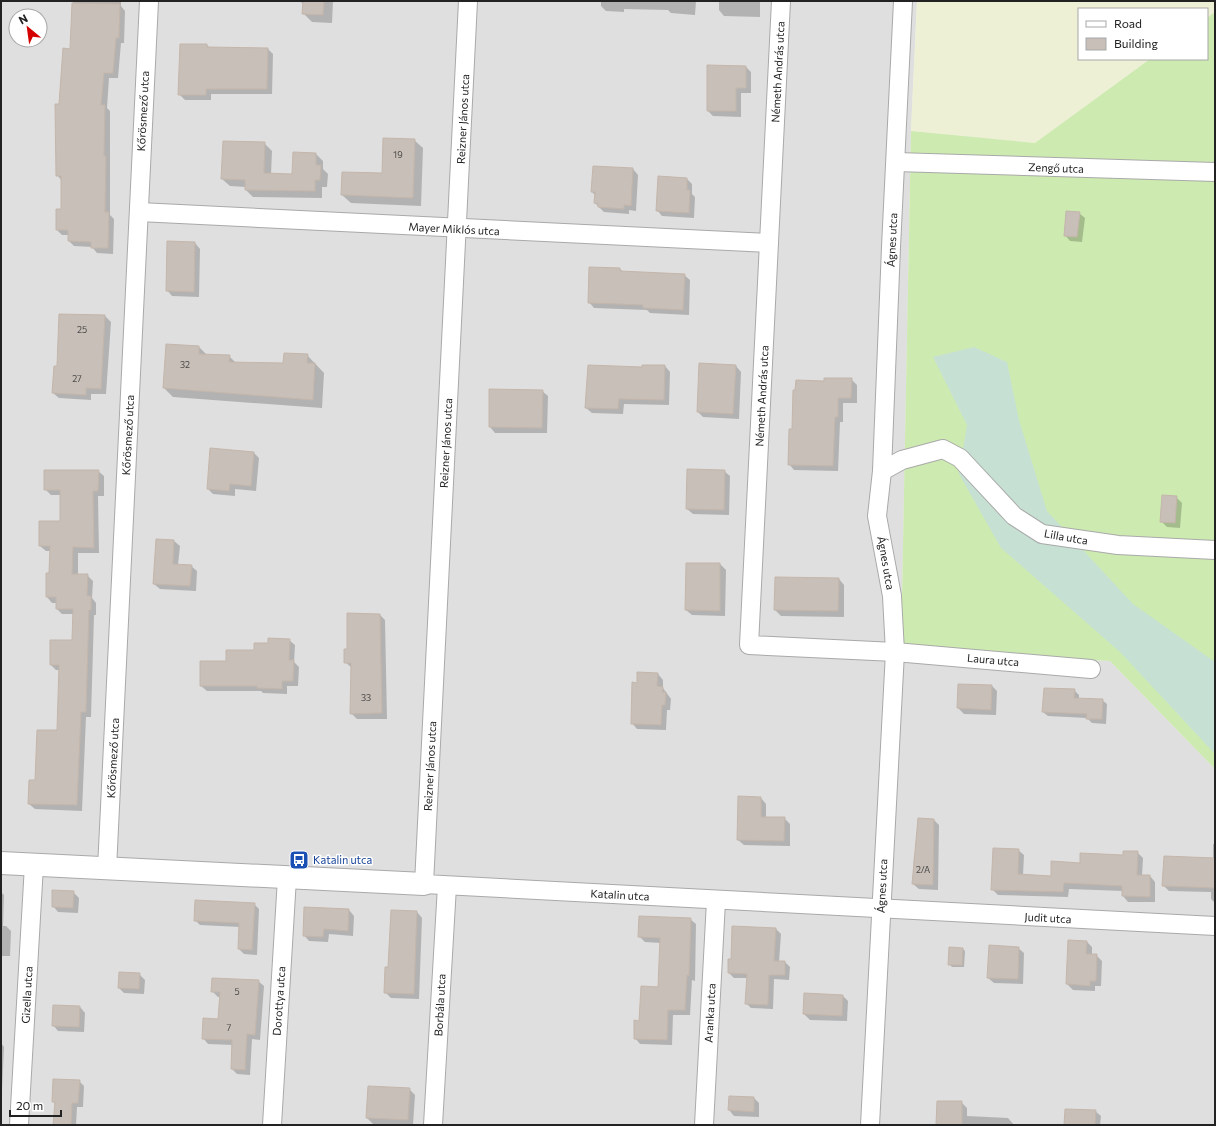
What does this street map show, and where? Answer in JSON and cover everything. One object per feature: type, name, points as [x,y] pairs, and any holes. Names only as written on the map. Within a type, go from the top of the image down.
[{"type":"street","name":"Kőrösmező utca","points":[[107,868],[149,1]]},
{"type":"street","name":"Reizner János utca","points":[[424,884],[468,1]]},
{"type":"street","name":"Németh András utca","points":[[781,1],[749,645],[895,652]]},
{"type":"street","name":"Ágnes utca","points":[[870,1125],[880,910],[895,652],[892,596],[877,516],[882,472],[903,1]]},
{"type":"street","name":"Zengő utca","points":[[896,162],[1215,172]]},
{"type":"street","name":"Mayer Miklós utca","points":[[139,212],[457,229],[769,243]]},
{"type":"street","name":"Lilla utca","points":[[882,472],[902,460],[943,449],[960,458],[1014,516],[1042,534],[1118,545],[1215,550]]},
{"type":"street","name":"Laura utca","points":[[895,652],[1091,669]]},
{"type":"street","name":"Katalin utca","points":[[1,863],[424,884],[880,910]]},
{"type":"street","name":"Gizella utca","points":[[19,1125],[34,865]]},
{"type":"street","name":"Dorottya utca","points":[[272,1125],[287,878]]},
{"type":"street","name":"Borbála utca","points":[[433,1125],[447,886]]},
{"type":"street","name":"Aranka utca","points":[[704,1125],[716,901]]},
{"type":"street","name":"Judit utca","points":[[880,910],[1215,926]]},
{"type":"shaded area","points":[[1,1],[917,1],[911,131],[901,648],[1110,661],[1215,769],[1215,1125],[1,1125]]},
{"type":"green space","points":[[917,1],[1215,1],[1215,12],[1208,17],[1208,8],[1078,8],[1078,60],[1149,60],[1035,143],[911,131]]},
{"type":"green space","points":[[1215,12],[1215,769],[1110,661],[901,648],[911,131],[1035,143],[1149,60],[1208,60],[1208,17]]},
{"type":"green space","points":[[974,347],[1007,362],[1019,420],[1047,511],[1133,604],[1215,662],[1215,754],[1120,652],[1001,548],[959,474],[967,425],[933,357]]},
{"type":"building","points":[[303,1],[324,1],[323,15],[302,14]]},
{"type":"building","points":[[72,3],[120,4],[119,38],[116,38],[113,73],[104,73],[101,105],[105,105],[105,212],[109,212],[108,248],[91,248],[91,242],[68,241],[68,230],[56,230],[56,209],[61,209],[61,176],[56,176],[55,104],[59,104],[63,48],[70,49]]},
{"type":"building","points":[[180,44],[207,44],[207,47],[268,48],[267,89],[206,89],[206,95],[178,95]]},
{"type":"building","points":[[707,65],[746,66],[746,88],[736,88],[736,111],[707,111]]},
{"type":"building","points":[[383,138],[415,139],[413,198],[341,195],[342,172],[382,173]]},
{"type":"building","points":[[223,141],[265,142],[264,173],[292,174],[293,152],[316,153],[316,165],[321,165],[320,180],[315,180],[315,191],[245,190],[245,180],[221,179]]},
{"type":"building","points":[[593,166],[633,168],[631,206],[624,205],[624,209],[598,207],[598,204],[594,203],[595,192],[591,192]]},
{"type":"building","points":[[658,176],[687,178],[687,190],[690,190],[689,213],[656,211]]},
{"type":"building","points":[[1066,211],[1080,212],[1077,237],[1064,236]]},
{"type":"building","points":[[167,241],[195,242],[194,292],[166,291]]},
{"type":"building","points":[[589,267],[620,268],[620,271],[685,274],[683,310],[643,308],[643,305],[588,303]]},
{"type":"building","points":[[59,314],[105,315],[101,389],[86,388],[86,395],[52,393],[54,366],[57,366]]},
{"type":"building","points":[[166,344],[199,346],[199,354],[230,355],[229,362],[283,363],[284,353],[308,354],[307,363],[315,363],[313,400],[163,388]]},
{"type":"building","points":[[699,363],[736,365],[733,414],[697,412]]},
{"type":"building","points":[[588,365],[642,367],[642,365],[665,365],[664,400],[619,399],[618,409],[585,408]]},
{"type":"building","points":[[824,378],[852,378],[851,398],[838,398],[838,417],[835,417],[833,466],[788,465],[789,429],[792,429],[793,390],[795,390],[796,380],[824,381]]},
{"type":"building","points":[[489,389],[543,390],[542,428],[489,427]]},
{"type":"building","points":[[210,448],[254,452],[251,486],[230,484],[229,491],[207,489]]},
{"type":"building","points":[[687,469],[725,470],[724,510],[686,509]]},
{"type":"building","points":[[44,470],[99,470],[98,491],[93,491],[94,548],[73,547],[72,574],[88,574],[87,596],[91,596],[91,610],[89,610],[86,712],[81,712],[77,805],[28,804],[29,780],[35,780],[37,730],[57,730],[59,665],[50,665],[50,640],[72,640],[73,609],[56,609],[56,597],[46,597],[46,573],[49,573],[50,546],[39,546],[39,521],[60,521],[60,490],[44,490]]},
{"type":"building","points":[[1162,495],[1177,496],[1175,523],[1160,522]]},
{"type":"building","points":[[156,539],[174,540],[173,564],[192,565],[190,586],[153,584]]},
{"type":"building","points":[[686,563],[720,563],[720,611],[685,610]]},
{"type":"building","points":[[775,577],[839,578],[838,611],[774,610]]},
{"type":"building","points":[[347,613],[380,614],[382,713],[350,714],[351,663],[344,663],[344,649],[347,649]]},
{"type":"building","points":[[268,638],[290,639],[289,660],[294,660],[293,681],[282,681],[282,689],[257,688],[257,686],[200,686],[200,661],[226,661],[226,650],[254,650],[254,643],[268,643]]},
{"type":"building","points":[[637,672],[658,673],[657,686],[663,687],[662,692],[666,692],[665,705],[662,705],[661,725],[631,724],[632,682],[637,683]]},
{"type":"building","points":[[958,684],[992,685],[991,710],[957,708]]},
{"type":"building","points":[[1044,688],[1075,689],[1074,698],[1103,699],[1102,719],[1086,719],[1087,714],[1042,712]]},
{"type":"building","points":[[738,796],[761,797],[761,817],[785,817],[784,841],[737,840]]},
{"type":"building","points":[[918,818],[934,819],[933,885],[912,884]]},
{"type":"building","points":[[993,848],[1019,849],[1018,874],[1051,876],[1051,861],[1080,863],[1080,853],[1123,855],[1123,851],[1138,851],[1137,875],[1150,875],[1150,897],[1122,896],[1122,886],[1064,883],[1063,892],[991,890]]},
{"type":"building","points":[[1164,856],[1215,858],[1215,888],[1162,886]]},
{"type":"building","points":[[52,890],[74,891],[73,908],[52,907]]},
{"type":"building","points":[[195,900],[255,903],[252,950],[238,949],[239,923],[194,921]]},
{"type":"building","points":[[304,907],[349,909],[348,931],[324,929],[323,937],[303,936]]},
{"type":"building","points":[[391,910],[417,911],[414,994],[384,993],[385,967],[388,967]]},
{"type":"building","points":[[639,916],[691,918],[689,976],[687,975],[685,1010],[668,1010],[667,1040],[634,1039],[634,1020],[639,1021],[641,986],[658,987],[660,938],[638,937]]},
{"type":"building","points":[[732,926],[776,928],[774,961],[785,961],[785,975],[769,975],[768,1005],[745,1004],[747,974],[728,973],[728,959],[731,959]]},
{"type":"building","points":[[1068,940],[1087,941],[1086,954],[1097,954],[1096,981],[1090,981],[1090,986],[1066,984]]},
{"type":"building","points":[[989,945],[1019,947],[1018,979],[987,978]]},
{"type":"building","points":[[949,947],[963,948],[962,965],[948,965]]},
{"type":"building","points":[[119,972],[140,973],[139,989],[118,988]]},
{"type":"building","points":[[212,978],[259,980],[255,1035],[247,1034],[245,1070],[231,1069],[232,1040],[202,1039],[203,1018],[218,1019],[220,992],[211,992]]},
{"type":"building","points":[[804,993],[843,995],[842,1016],[803,1014]]},
{"type":"building","points":[[53,1005],[80,1006],[79,1027],[52,1026]]},
{"type":"building","points":[[53,1079],[80,1080],[78,1103],[72,1103],[71,1125],[53,1125],[55,1102],[52,1102]]},
{"type":"building","points":[[368,1086],[410,1088],[408,1120],[366,1118]]},
{"type":"building","points":[[729,1096],[754,1097],[754,1112],[728,1110]]},
{"type":"building","points":[[937,1101],[962,1101],[962,1125],[936,1125]]},
{"type":"building","points":[[1065,1109],[1096,1110],[1095,1125],[1064,1125]]},
{"type":"place","name":"Katalin utca","points":[[299,860]]}]
